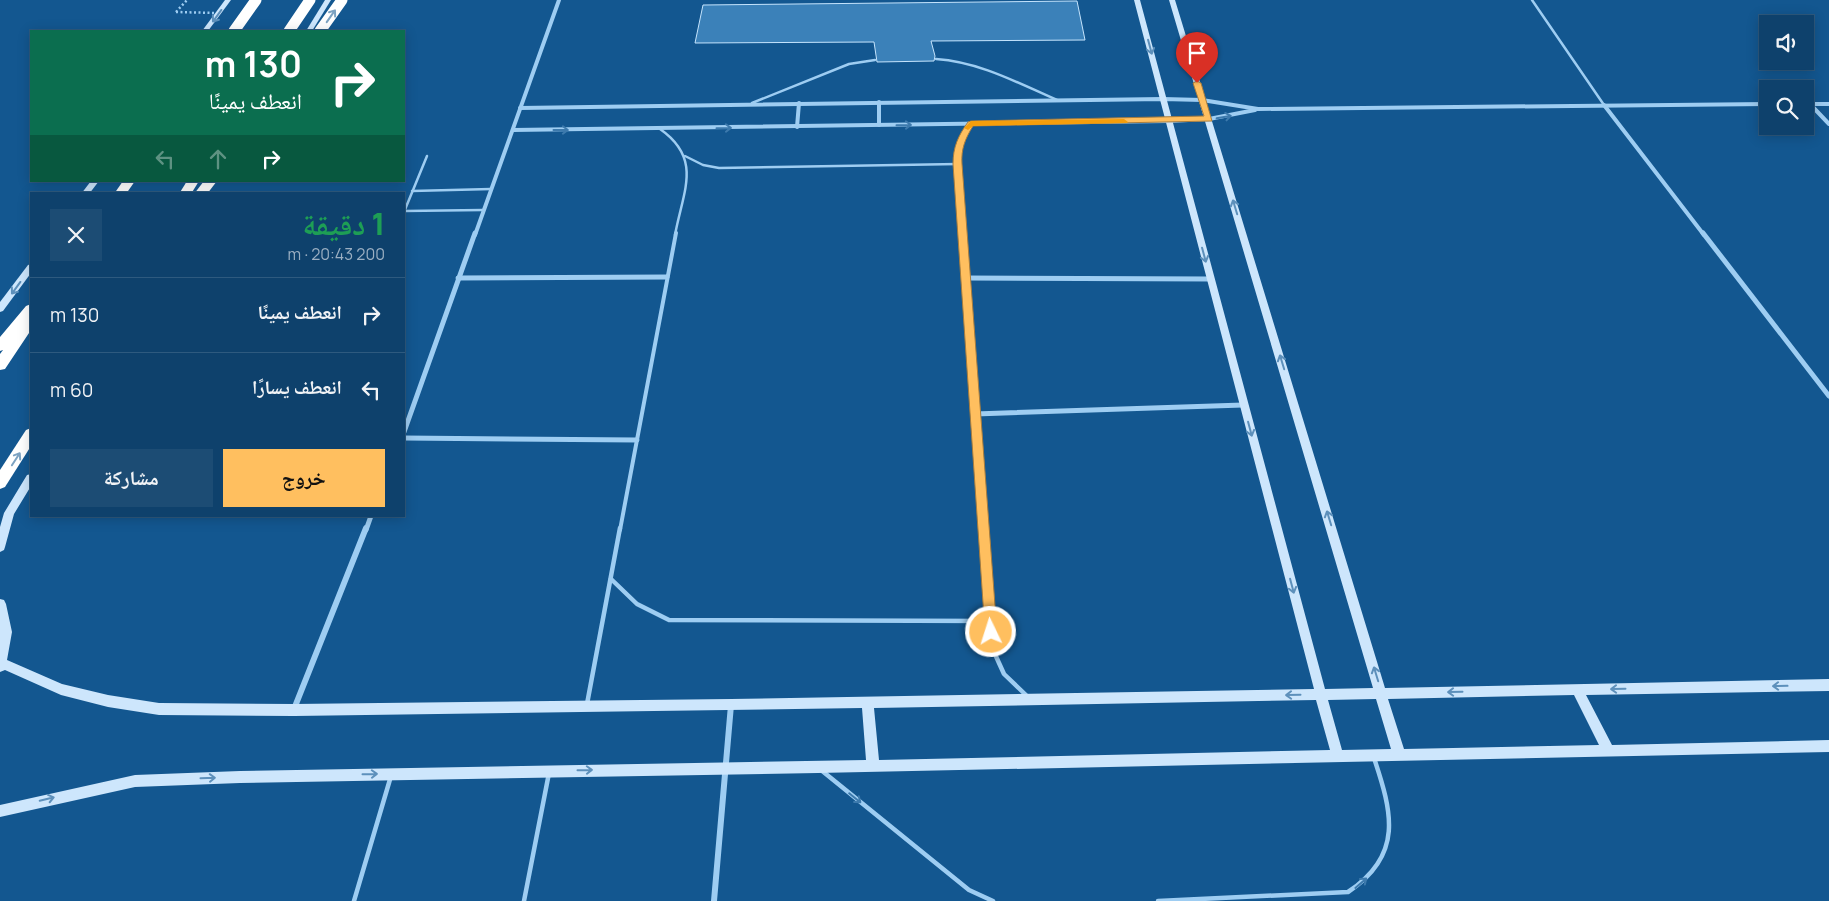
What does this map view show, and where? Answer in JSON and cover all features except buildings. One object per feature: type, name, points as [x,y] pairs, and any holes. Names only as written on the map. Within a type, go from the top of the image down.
[{"type":"highway","points":[[235,30],[256,0]]},
{"type":"highway","points":[[290,30],[310,0]]},
{"type":"highway","points":[[321,30],[342,0]]},
{"type":"highway","points":[[202,192],[210,182]]},
{"type":"highway","points":[[0,346],[30,310]]},
{"type":"highway","points":[[0,365],[30,321]]},
{"type":"highway","points":[[0,483],[30,436]]},
{"type":"street","points":[[206,30],[228,0]]},
{"type":"street","points":[[310,30],[328,0]]},
{"type":"street","points":[[405,429],[560,0]]},
{"type":"street","points":[[1137,0],[1337,755]]},
{"type":"street","points":[[1172,0],[1399,754]]},
{"type":"street","points":[[520,108],[1163,99],[1202,100],[1258,109],[1759,104]]},
{"type":"street","points":[[879,102],[879,125]]},
{"type":"street","points":[[797,127],[799,103]]},
{"type":"street","points":[[1814,104],[1829,104]]},
{"type":"street","points":[[1604,105],[1829,396]]},
{"type":"street","points":[[1814,108],[1829,124]]},
{"type":"street","points":[[513,130],[1169,121],[1209,119],[1258,109]]},
{"type":"street","points":[[87,192],[94,182]]},
{"type":"street","points":[[0,309],[30,268]]},
{"type":"street","points":[[458,278],[667,277]]},
{"type":"street","points":[[966,278],[1211,279]]},
{"type":"street","points":[[975,414],[1244,405]]},
{"type":"street","points":[[405,438],[637,440]]},
{"type":"street","points":[[0,547],[9,513],[30,480]]},
{"type":"street","points":[[294,710],[371,517]]},
{"type":"street","points":[[0,604],[6,632],[1,666],[61,689],[108,701],[159,709],[294,710],[730,705],[1829,685]]},
{"type":"street","points":[[1577,689],[1608,750]]},
{"type":"street","points":[[867,702],[873,764]]},
{"type":"street","points":[[714,901],[730,705]]},
{"type":"street","points":[[0,811],[135,781],[392,773],[818,767],[873,764],[1829,746]]},
{"type":"lane","points":[[1532,0],[1604,105]]},
{"type":"lane","points":[[936,59],[954,60],[973,65],[1059,101]]},
{"type":"lane","points":[[752,104],[849,64],[875,60]]},
{"type":"lane","points":[[971,124],[960,140],[957,152],[990,621],[994,658],[1001,672],[1014,688],[1032,699]]},
{"type":"lane","points":[[586,707],[688,167],[686,156],[680,145],[660,129]]},
{"type":"lane","points":[[405,208],[427,156]]},
{"type":"lane","points":[[686,156],[703,165],[719,168],[958,164]]},
{"type":"lane","points":[[412,191],[491,189]]},
{"type":"lane","points":[[405,211],[483,210]]},
{"type":"lane","points":[[611,578],[623,595],[640,608],[669,620],[990,621]]},
{"type":"lane","points":[[1158,901],[1348,892],[1360,886],[1377,866],[1387,840],[1390,813],[1373,754]]},
{"type":"lane","points":[[818,767],[969,890],[993,901]]},
{"type":"lane","points":[[524,901],[549,771]]},
{"type":"lane","points":[[354,901],[392,773]]},
{"type":"path","points":[[176,12],[187,0]]},
{"type":"slow traffic","points":[[968,128],[971,124],[1124,122]]},
{"type":"route","points":[[991,632],[957,152],[960,140],[971,124],[1209,119],[1197,83]]}]
